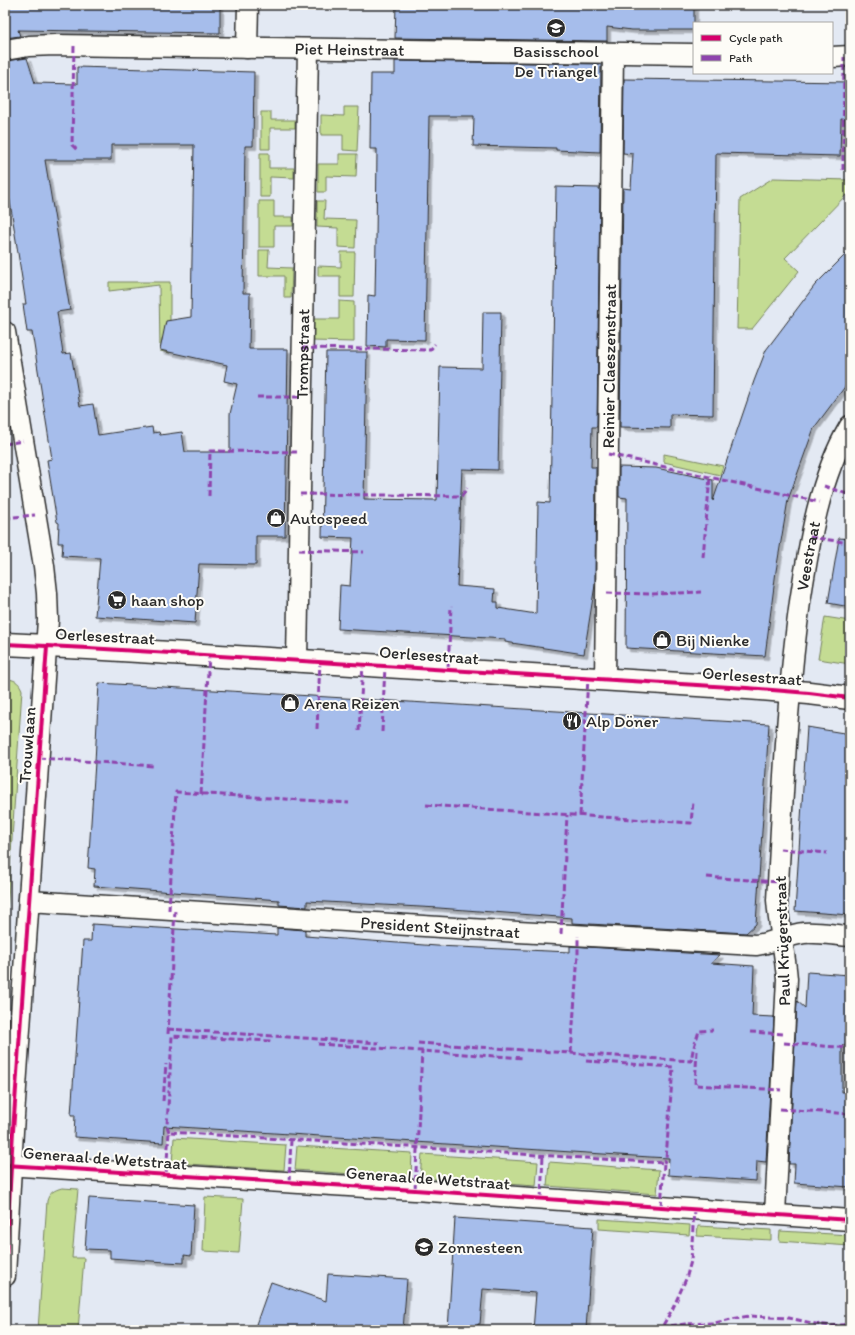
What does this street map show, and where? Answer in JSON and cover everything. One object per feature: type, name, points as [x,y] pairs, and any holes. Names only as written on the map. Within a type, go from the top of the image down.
[{"type":"street","points":[[247,48],[248,5]]},
{"type":"street","name":"Piet Heinstraat","points":[[5,50],[38,45],[693,54]]},
{"type":"street","name":"Trompstraat","points":[[297,660],[308,49]]},
{"type":"street","name":"Reinier Claeszenstraat","points":[[605,679],[613,53]]},
{"type":"street","points":[[833,57],[850,56]]},
{"type":"street","name":"Trouwlaan","points":[[5,332],[46,580],[48,620],[13,1131],[9,1165],[5,1276]]},
{"type":"street","name":"Veestraat","points":[[790,691],[810,537],[819,502],[835,456],[850,426]]},
{"type":"street","name":"Oerlesestraat","points":[[5,644],[605,679],[790,691],[850,698]]},
{"type":"street","name":"Paul Krügerstraat","points":[[774,1214],[787,980],[777,900],[790,691]]},
{"type":"street","name":"President Steijnstraat","points":[[29,901],[518,932],[756,945],[805,933],[850,936]]},
{"type":"street","name":"Generaal de Wetstraat","points":[[9,1165],[850,1220]]},
{"type":"green space","points":[[344,107],[359,107],[357,151],[343,150],[343,135],[321,135],[321,115],[344,116]]},
{"type":"green space","points":[[261,112],[271,112],[271,120],[295,120],[295,128],[270,128],[270,149],[261,149]]},
{"type":"green space","points":[[260,153],[269,153],[269,168],[294,168],[294,178],[270,177],[270,197],[260,197]]},
{"type":"green space","points":[[339,154],[357,154],[356,177],[326,176],[326,192],[318,192],[318,164],[339,164]]},
{"type":"green space","points":[[773,178],[850,180],[850,191],[785,258],[799,271],[752,329],[737,329],[740,199]]},
{"type":"green space","points":[[259,201],[274,201],[274,217],[293,217],[293,226],[274,226],[274,247],[259,247]]},
{"type":"green space","points":[[317,201],[325,201],[324,219],[356,220],[355,248],[338,247],[338,228],[317,227]]},
{"type":"green space","points":[[259,250],[269,250],[268,267],[292,268],[291,298],[284,298],[284,276],[259,276]]},
{"type":"green space","points":[[341,252],[355,252],[354,297],[340,297],[340,276],[318,276],[318,266],[341,267]]},
{"type":"green space","points":[[109,282],[170,282],[170,353],[160,351],[159,285],[109,291]]},
{"type":"green space","points":[[339,301],[354,302],[354,342],[312,341],[312,319],[339,319]]},
{"type":"green space","points":[[664,454],[723,466],[720,475],[664,462]]},
{"type":"green space","points":[[825,617],[850,621],[850,664],[818,659]]},
{"type":"green space","points":[[5,679],[15,681],[19,684],[22,690],[7,913],[5,913]]},
{"type":"green space","points":[[174,1138],[286,1145],[284,1170],[172,1163]]},
{"type":"green space","points":[[297,1146],[412,1153],[411,1178],[295,1170]]},
{"type":"green space","points":[[422,1154],[538,1162],[536,1186],[420,1178]]},
{"type":"green space","points":[[549,1162],[659,1170],[657,1194],[547,1186]]},
{"type":"green space","points":[[62,1188],[78,1189],[72,1258],[84,1258],[78,1330],[38,1330],[47,1201],[52,1192]]},
{"type":"green space","points":[[205,1197],[243,1199],[239,1253],[203,1251]]},
{"type":"green space","points":[[599,1219],[690,1225],[689,1235],[599,1229]]},
{"type":"green space","points":[[698,1226],[771,1230],[771,1240],[697,1236]]},
{"type":"green space","points":[[780,1231],[850,1235],[850,1246],[779,1241]]},
{"type":"building","points":[[5,5],[220,5],[220,33],[18,30],[20,36],[5,38]]},
{"type":"building","points":[[396,5],[694,5],[693,30],[632,30],[607,27],[607,41],[395,38]]},
{"type":"building","points":[[27,58],[35,83],[77,84],[77,67],[254,72],[253,146],[245,146],[243,293],[250,293],[249,349],[288,349],[285,536],[256,536],[256,565],[199,564],[195,623],[95,616],[100,558],[62,556],[63,543],[58,543],[59,523],[57,522],[47,460],[52,459],[32,332],[27,332],[23,304],[26,304],[5,170],[5,61]],"holes":[[[111,145],[194,145],[191,317],[166,321],[160,350],[227,365],[224,381],[237,384],[230,414],[230,452],[185,452],[182,432],[160,435],[159,432],[153,433],[152,427],[98,435],[93,404],[80,406],[71,353],[63,354],[57,312],[70,310],[45,160],[111,160]]]},
{"type":"building","points":[[395,61],[601,64],[600,152],[556,150],[556,148],[473,146],[474,116],[429,116],[425,340],[386,339],[386,347],[367,346],[368,295],[375,296],[376,241],[377,149],[370,149],[371,74],[395,74]]},
{"type":"building","points":[[624,79],[850,82],[850,120],[841,119],[840,156],[716,153],[713,415],[670,414],[670,428],[620,427],[623,188],[631,189],[633,154],[623,153]]},
{"type":"building","points":[[556,187],[600,188],[597,427],[592,427],[591,467],[596,467],[595,585],[584,654],[505,642],[505,639],[338,629],[340,585],[350,586],[353,538],[322,537],[326,352],[367,352],[364,499],[437,500],[440,367],[482,368],[483,312],[501,312],[498,470],[462,469],[457,586],[495,589],[494,602],[498,602],[498,608],[536,614],[538,502],[550,503]]},
{"type":"building","points":[[850,250],[850,380],[814,428],[788,500],[776,571],[765,656],[626,648],[627,498],[619,497],[619,467],[656,468],[713,480],[713,501],[766,350],[815,285]]},
{"type":"building","points":[[839,538],[850,539],[850,607],[828,603]]},
{"type":"building","points":[[99,683],[769,724],[756,924],[746,933],[572,923],[572,918],[439,908],[307,901],[307,907],[279,905],[279,900],[94,886],[95,869],[88,868]]},
{"type":"building","points":[[807,727],[850,734],[850,915],[795,911]]},
{"type":"building","points":[[92,924],[277,935],[277,928],[305,930],[305,936],[437,946],[570,952],[570,946],[720,955],[711,963],[754,966],[752,1016],[774,1017],[766,1162],[757,1161],[756,1181],[668,1175],[669,1158],[164,1126],[163,1143],[74,1137],[75,1115],[71,1115],[83,941],[91,941]]},
{"type":"building","points":[[807,972],[850,975],[850,1045],[842,1045],[842,1092],[850,1092],[850,1187],[794,1183],[795,1164],[789,1164],[797,1001],[805,1008]]},
{"type":"building","points":[[89,1198],[194,1205],[191,1256],[184,1255],[184,1263],[166,1262],[110,1258],[110,1250],[85,1249]]},
{"type":"building","points":[[455,1218],[593,1227],[586,1330],[533,1330],[536,1293],[483,1289],[480,1324],[478,1324],[477,1330],[448,1330]]},
{"type":"building","points":[[328,1274],[407,1279],[403,1330],[254,1330],[271,1282],[326,1301]]},
{"type":"marked path","points":[[74,46],[72,145],[78,151]]},
{"type":"marked path","points":[[843,170],[844,57]]},
{"type":"marked path","points":[[302,348],[430,350],[435,344]]},
{"type":"marked path","points":[[257,397],[301,397]]},
{"type":"marked path","points":[[5,444],[23,441]]},
{"type":"marked path","points":[[209,496],[210,451],[300,452]]},
{"type":"marked path","points":[[608,454],[819,502]]},
{"type":"marked path","points":[[703,557],[710,477]]},
{"type":"marked path","points":[[824,486],[850,495]]},
{"type":"marked path","points":[[300,494],[462,496],[467,488]]},
{"type":"marked path","points":[[5,518],[35,515]]},
{"type":"marked path","points":[[300,518],[351,519]]},
{"type":"marked path","points":[[810,537],[850,543]]},
{"type":"marked path","points":[[299,550],[364,552]]},
{"type":"marked path","points":[[607,593],[652,594],[701,592]]},
{"type":"marked path","points":[[448,669],[451,606]]},
{"type":"marked path","points":[[201,794],[209,655]]},
{"type":"marked path","points":[[317,729],[320,661]]},
{"type":"marked path","points":[[359,731],[363,664]]},
{"type":"marked path","points":[[382,732],[385,666]]},
{"type":"marked path","points":[[580,815],[588,678]]},
{"type":"marked path","points":[[39,758],[154,766]]},
{"type":"marked path","points":[[169,910],[176,792],[349,803]]},
{"type":"marked path","points":[[426,805],[691,823],[693,802]]},
{"type":"marked path","points":[[561,934],[567,815]]},
{"type":"marked path","points":[[780,849],[827,853]]},
{"type":"marked path","points":[[707,877],[778,882]]},
{"type":"marked path","points":[[168,1034],[175,910]]},
{"type":"marked path","points":[[571,1053],[578,936]]},
{"type":"marked path","points":[[168,1029],[379,1043]]},
{"type":"marked path","points":[[418,1043],[691,1061],[699,1031],[713,1030]]},
{"type":"marked path","points":[[750,1032],[784,1034]]},
{"type":"marked path","points":[[169,1132],[167,1126],[172,1036],[271,1041]]},
{"type":"marked path","points":[[784,1043],[850,1048]]},
{"type":"marked path","points":[[318,1044],[524,1058]]},
{"type":"marked path","points":[[415,1190],[422,1051]]},
{"type":"marked path","points":[[697,1051],[695,1085],[781,1090]]},
{"type":"marked path","points":[[586,1061],[673,1067],[666,1158],[664,1163]]},
{"type":"marked path","points":[[163,1101],[166,1064]]},
{"type":"marked path","points":[[780,1109],[850,1114]]},
{"type":"marked path","points":[[166,1175],[169,1132],[664,1163],[661,1207]]},
{"type":"marked path","points":[[289,1182],[291,1140]]},
{"type":"marked path","points":[[541,1199],[543,1155]]},
{"type":"marked path","points":[[656,1330],[662,1327],[673,1308],[686,1279],[691,1261],[694,1209]]},
{"type":"marked path","points":[[662,1327],[685,1324],[715,1323],[749,1316],[789,1318],[833,1326],[850,1324]]},
{"type":"cycle path","points":[[5,644],[747,688],[850,698]]},
{"type":"cycle path","points":[[5,1276],[13,1131],[47,646]]},
{"type":"cycle path","points":[[5,1165],[415,1190],[850,1220]]},
{"type":"place","name":"Basisschool De Triangel","points":[[556,28]]},
{"type":"place","name":"Autospeed","points":[[276,518]]},
{"type":"place","name":"haan shop","points":[[117,600]]},
{"type":"place","name":"Bij Nienke","points":[[662,640]]},
{"type":"place","name":"Arena Reizen","points":[[290,703]]},
{"type":"place","name":"Alp Döner","points":[[572,721]]},
{"type":"place","name":"Zonnesteen","points":[[424,1247]]}]
